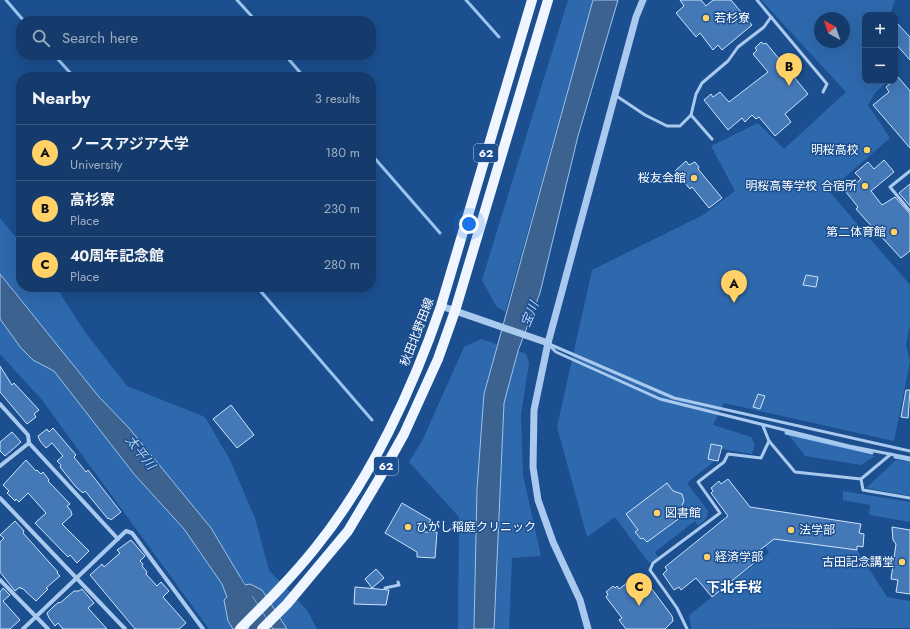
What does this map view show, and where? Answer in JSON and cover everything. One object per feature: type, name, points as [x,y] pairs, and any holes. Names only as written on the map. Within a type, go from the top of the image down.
[{"type":"main road","name":"秋田北野田線","points":[[240,629],[278,591],[317,546],[366,472],[394,420],[427,348],[441,306],[532,0]]},
{"type":"main road","name":"62","points":[[262,629],[287,604],[348,531],[380,479],[404,434],[438,358],[455,311],[548,0]]},
{"type":"street","points":[[588,629],[580,600],[543,518],[538,500],[533,467],[534,410],[548,343],[636,17],[643,0]]},
{"type":"street","points":[[441,306],[548,343]]},
{"type":"street","points":[[0,404],[28,435],[29,443],[118,539]]},
{"type":"street","points":[[0,466],[29,443]]},
{"type":"street","points":[[0,498],[125,629]]},
{"type":"street","points":[[24,629],[126,531],[132,532],[203,629]]},
{"type":"street","points":[[0,580],[37,616],[48,629]]},
{"type":"lane","points":[[757,0],[827,84],[823,92]]},
{"type":"lane","points":[[615,95],[645,115],[667,126],[680,126],[691,115],[696,94],[702,83],[728,61],[738,48],[764,27],[771,17]]},
{"type":"lane","points":[[691,115],[712,139]]},
{"type":"lane","points":[[910,172],[890,187],[910,211]]},
{"type":"lane","points":[[548,343],[556,352],[660,399],[763,426],[910,458]]},
{"type":"lane","points":[[548,343],[674,398],[910,451]]},
{"type":"lane","points":[[763,426],[769,441],[794,472],[861,479],[891,454]]},
{"type":"lane","points":[[687,629],[677,608],[650,570],[654,563],[720,513],[698,482],[724,462],[728,454],[761,458],[769,441]]},
{"type":"lane","points":[[861,479],[863,490],[910,498]]},
{"type":"lane","points":[[385,588],[399,585],[398,582]]},
{"type":"shaded area","points":[[568,0],[593,0],[505,312],[496,306],[482,280]]},
{"type":"shaded area","points":[[761,0],[895,0],[891,12],[862,12],[862,84],[885,84],[875,93],[868,105],[890,138],[829,191],[910,285],[910,324],[906,345],[910,362],[894,441],[724,403],[713,425],[751,437],[755,445],[752,454],[721,449],[711,445],[708,459],[716,460],[687,483],[708,511],[706,519],[698,526],[695,521],[655,552],[658,557],[649,563],[615,517],[587,537],[557,427],[592,270],[703,215],[735,191],[711,146],[758,123],[784,149],[846,92]],"holes":[[[673,491],[682,494],[684,500],[682,505],[688,512],[647,542],[643,538],[641,539],[636,532]]]},
{"type":"shaded area","points":[[0,218],[16,237],[16,292],[59,292],[85,332],[127,386],[205,417],[230,460],[255,518],[269,570],[307,610],[317,629],[287,629],[262,590],[245,585],[211,528],[129,428],[99,397],[0,274]]},
{"type":"shaded area","points":[[0,319],[21,348],[33,360],[54,371],[134,474],[184,529],[222,584],[228,597],[228,621],[233,629],[209,629],[42,400],[0,354]]},
{"type":"shaded area","points":[[481,339],[497,344],[484,394],[477,489],[474,629],[458,629],[459,517],[409,462],[422,441],[464,347]]},
{"type":"shaded area","points":[[518,351],[526,354],[529,363],[521,415],[523,475],[541,556],[512,558],[509,629],[493,629],[504,403]]},
{"type":"shaded area","points":[[788,434],[875,456],[861,465],[805,456]]},
{"type":"shaded area","points":[[896,460],[910,462],[910,496],[866,488]]},
{"type":"shaded area","points":[[843,491],[910,502],[910,522],[869,515],[870,505],[843,500]]},
{"type":"shaded area","points":[[775,538],[857,550],[887,597],[910,601],[910,628],[691,629],[689,615],[769,553],[765,546]]},
{"type":"shaded area","points":[[252,595],[273,629],[250,629],[241,606]]},
{"type":"water","name":"宝川","points":[[593,0],[618,0],[578,136],[540,293],[518,351],[504,403],[494,629],[474,629],[477,489],[484,394]]},
{"type":"water","points":[[0,274],[99,397],[129,428],[211,528],[245,585],[250,584],[262,590],[287,629],[273,629],[252,596],[241,606],[249,629],[233,629],[228,621],[224,600],[227,597],[222,584],[184,529],[134,474],[54,371],[33,360],[21,348],[0,319]]},
{"type":"building","points":[[680,0],[701,0],[706,6],[713,0],[731,0],[752,25],[722,50],[718,45],[713,50],[700,33],[696,37],[676,13],[684,6]]},
{"type":"building","points":[[898,24],[910,37],[910,60],[898,46]]},
{"type":"building","points":[[761,42],[764,44],[766,43],[808,94],[785,114],[791,122],[775,136],[759,117],[756,119],[752,115],[745,122],[742,118],[728,130],[704,100],[711,94],[713,97],[720,92],[729,102],[768,72],[753,54],[757,50],[755,48]]},
{"type":"building","points":[[898,77],[910,91],[910,148],[873,105],[889,92],[886,87],[890,84],[898,84]]},
{"type":"building","points":[[884,160],[894,172],[871,191],[882,205],[895,197],[910,214],[910,251],[901,258],[856,209],[858,207],[846,192],[861,179],[855,173],[868,162],[874,169]]},
{"type":"building","name":"桜友会館","points":[[686,161],[689,165],[695,162],[699,167],[698,169],[722,198],[709,208],[692,187],[690,189],[675,171]]},
{"type":"building","points":[[910,184],[910,206],[899,193]]},
{"type":"building","points":[[806,275],[818,277],[816,287],[803,285]]},
{"type":"building","points":[[0,366],[12,385],[14,383],[39,410],[34,414],[36,417],[27,424],[0,392]]},
{"type":"building","points":[[906,390],[910,390],[908,418],[901,417]]},
{"type":"building","points":[[758,394],[765,396],[760,409],[753,407]]},
{"type":"building","points":[[231,405],[254,435],[237,448],[213,419]]},
{"type":"building","points":[[53,428],[76,455],[74,457],[86,472],[88,470],[121,512],[111,520],[109,518],[108,519],[85,491],[83,493],[76,487],[60,467],[61,465],[57,461],[63,456],[52,443],[46,448],[40,441],[38,436],[47,429],[49,432]]},
{"type":"building","points":[[12,432],[21,442],[5,456],[0,451],[0,442]]},
{"type":"building","points":[[711,444],[722,446],[718,461],[708,459]]},
{"type":"building","points":[[26,460],[36,471],[37,470],[41,474],[43,472],[49,480],[48,481],[70,504],[67,506],[72,515],[62,524],[89,551],[77,563],[70,555],[68,557],[35,523],[46,513],[28,493],[19,502],[16,499],[15,501],[7,493],[9,491],[3,485]]},
{"type":"building","points":[[728,479],[750,507],[861,524],[859,533],[864,534],[863,547],[857,546],[857,550],[774,539],[755,554],[759,559],[712,597],[696,578],[681,590],[679,587],[674,590],[663,574],[667,570],[665,567],[728,516],[711,493],[713,491],[711,488],[719,481],[721,484]]},
{"type":"building","name":"図書館","points":[[667,483],[673,491],[682,494],[684,501],[682,505],[688,512],[647,542],[643,538],[641,539],[635,532],[638,530],[626,514]]},
{"type":"building","name":"ひがし稲庭クリニック","points":[[402,503],[431,520],[424,532],[437,532],[435,558],[417,557],[417,552],[385,533]]},
{"type":"building","points":[[15,521],[24,531],[23,533],[60,576],[46,588],[48,589],[36,601],[20,587],[15,591],[0,572],[0,542],[4,538],[0,535]]},
{"type":"building","name":"古田記念講堂","points":[[892,527],[910,530],[910,594],[896,592],[898,580],[891,579],[896,544],[893,540]]},
{"type":"building","points":[[131,540],[145,556],[140,561],[147,572],[146,574],[157,586],[161,582],[169,591],[163,597],[186,623],[179,629],[135,629],[90,575],[102,564],[104,567],[120,553],[117,550]]},
{"type":"building","points":[[376,569],[384,578],[372,588],[365,579]]},
{"type":"building","points":[[640,573],[672,616],[673,621],[665,629],[626,629],[619,620],[622,618],[606,597],[608,594],[606,592],[613,586],[615,588],[617,586],[619,589]]},
{"type":"building","points":[[355,587],[389,590],[386,605],[354,604]]},
{"type":"building","points":[[3,588],[10,595],[3,601],[20,620],[10,629],[0,629],[0,592]]},
{"type":"building","points":[[82,589],[94,603],[88,608],[107,629],[63,629],[58,623],[55,626],[49,618],[47,613],[54,606],[74,591],[79,591]]},
{"type":"waterway","points":[[6,0],[20,16]]},
{"type":"waterway","points":[[237,0],[251,16]]},
{"type":"waterway","points":[[466,0],[499,37]]},
{"type":"waterway","points":[[59,60],[69,72]]},
{"type":"waterway","points":[[289,60],[300,72]]},
{"type":"waterway","points":[[376,160],[440,233]]},
{"type":"waterway","points":[[261,292],[372,420]]},
{"type":"waterway","points":[[786,433],[872,453]]},
{"type":"waterway","points":[[895,457],[910,460]]},
{"type":"waterway","name":"太平川","points":[[233,583],[262,629]]},
{"type":"place","name":"若杉寮","points":[[706,18]]},
{"type":"place","name":"高杉寮","points":[[789,86]]},
{"type":"place","name":"明桜高校","points":[[867,150]]},
{"type":"place","name":"桜友会館","points":[[694,178]]},
{"type":"place","name":"明桜高等学校 合宿所","points":[[865,186]]},
{"type":"place","name":"第二体育館","points":[[894,232]]},
{"type":"place","name":"ノースアジア大学","points":[[734,303]]},
{"type":"place","name":"図書館","points":[[657,513]]},
{"type":"place","name":"ひがし稲庭クリニック","points":[[408,527]]},
{"type":"place","name":"法学部","points":[[791,530]]},
{"type":"place","name":"経済学部","points":[[707,557]]},
{"type":"place","name":"古田記念講堂","points":[[902,562]]},
{"type":"place","name":"４０周年記念館","points":[[639,606]]},
{"type":"district","name":"下北手桜","points":[[734,587]]}]
